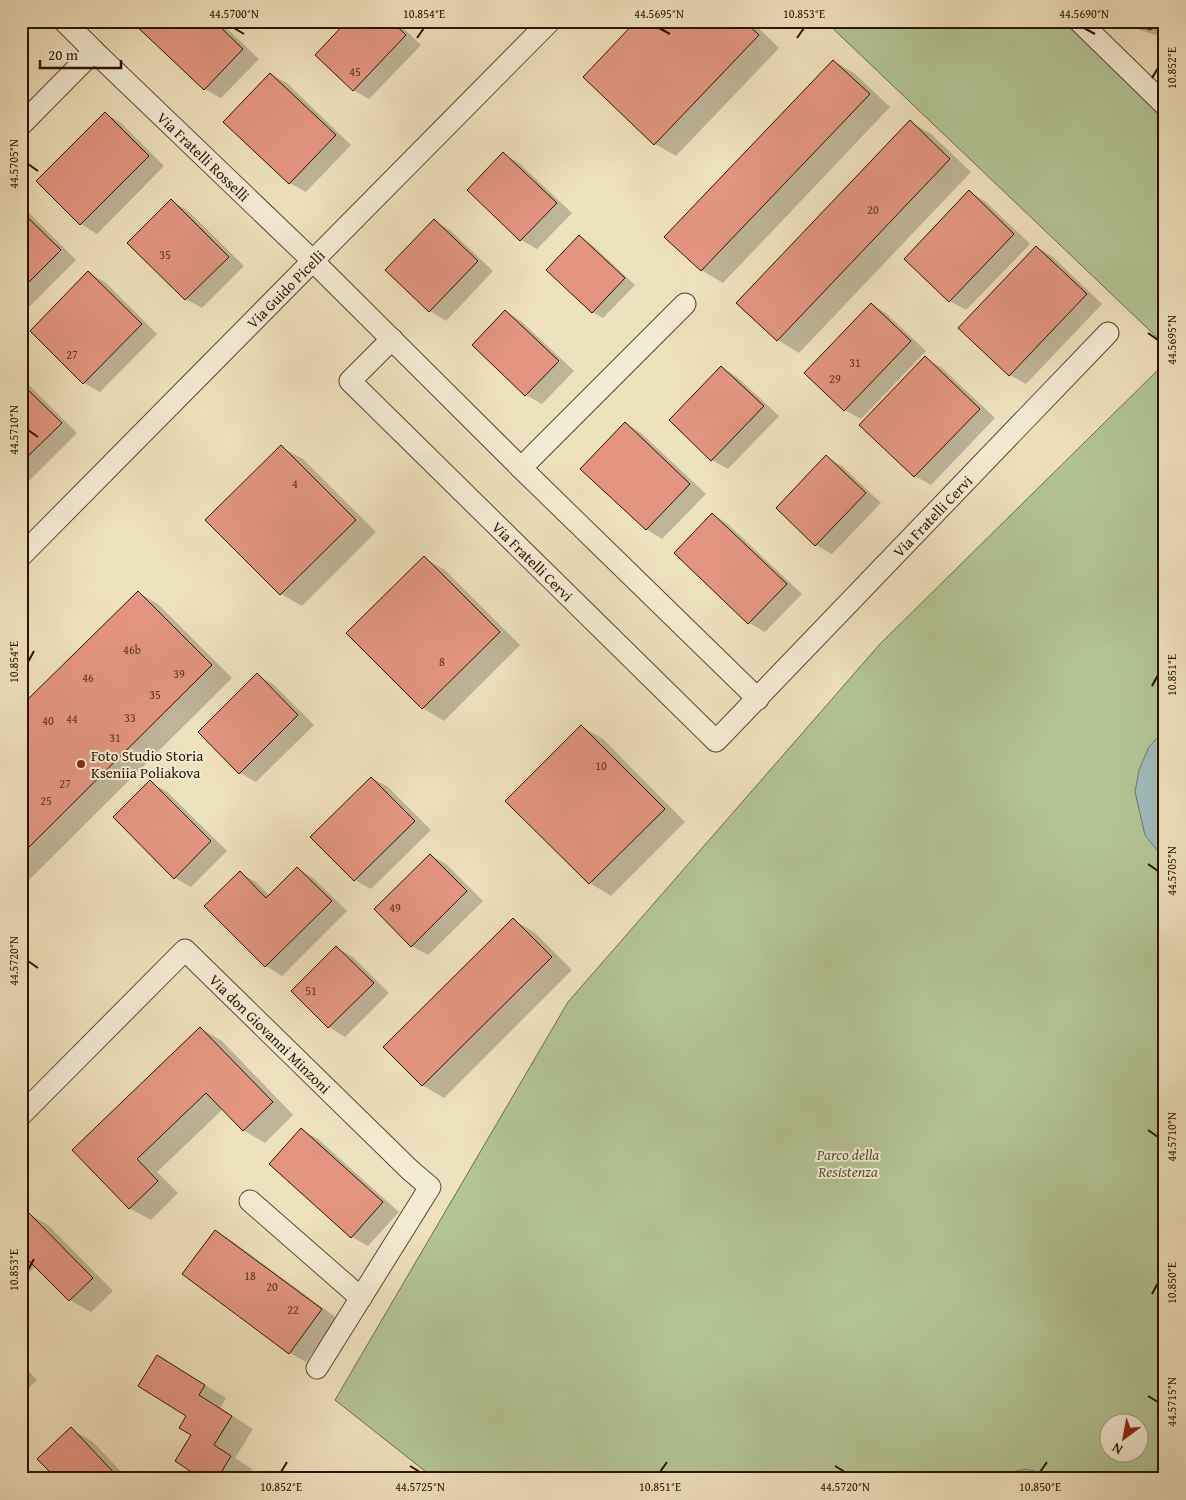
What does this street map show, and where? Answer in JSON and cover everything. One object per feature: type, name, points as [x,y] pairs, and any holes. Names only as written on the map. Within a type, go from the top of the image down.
[{"type":"street","name":"Via Fratelli Rosselli","points":[[64,21],[314,262]]},
{"type":"street","name":"Via Guido Picelli","points":[[21,556],[314,262],[550,21]]},
{"type":"street","points":[[1079,21],[1165,105]]},
{"type":"street","points":[[24,116],[94,51]]},
{"type":"street","points":[[314,262],[521,468],[758,699]]},
{"type":"street","points":[[521,468],[685,304]]},
{"type":"street","name":"Via Fratelli Cervi","points":[[392,339],[350,381],[716,741],[1108,333]]},
{"type":"street","name":"Via don Giovanni Minzoni","points":[[21,1116],[185,950],[410,1170],[430,1187],[317,1368]]},
{"type":"street","points":[[250,1200],[361,1298]]},
{"type":"green space","points":[[825,21],[1076,21],[1165,109],[1165,345]]},
{"type":"green space","name":"Parco della Resistenza","points":[[1165,363],[1165,1479],[435,1479],[335,1400],[568,1002],[880,644]]},
{"type":"water","points":[[1165,729],[1165,860],[1145,835],[1135,792],[1139,770],[1149,747]]},
{"type":"water","points":[[1026,1469],[1043,1473],[1055,1479],[1002,1479],[1016,1471]]},
{"type":"building","points":[[131,21],[214,21],[243,49],[204,90]]},
{"type":"building","points":[[347,21],[391,21],[406,35],[353,91],[315,55]]},
{"type":"building","points":[[636,21],[744,21],[759,35],[654,145],[583,77]]},
{"type":"building","points":[[1121,21],[1154,21],[1151,30]]},
{"type":"building","points":[[833,60],[870,94],[701,271],[664,237]]},
{"type":"building","points":[[270,73],[336,135],[289,184],[223,122]]},
{"type":"building","points":[[105,112],[149,156],[80,225],[36,181]]},
{"type":"building","points":[[910,120],[950,159],[777,341],[736,303]]},
{"type":"building","points":[[503,152],[557,203],[520,241],[467,190]]},
{"type":"building","points":[[969,190],[1014,234],[949,302],[904,259]]},
{"type":"building","points":[[171,199],[229,257],[185,300],[127,243]]},
{"type":"building","points":[[21,211],[61,250],[21,290]]},
{"type":"building","points":[[434,219],[478,261],[429,312],[385,270]]},
{"type":"building","points":[[579,235],[625,278],[592,313],[546,270]]},
{"type":"building","points":[[1036,246],[1087,294],[1009,376],[958,328]]},
{"type":"building","points":[[88,271],[142,324],[83,384],[30,331]]},
{"type":"building","points":[[871,303],[911,341],[844,411],[804,373]]},
{"type":"building","points":[[505,310],[559,361],[525,396],[472,345]]},
{"type":"building","points":[[925,356],[980,409],[914,477],[859,425]]},
{"type":"building","points":[[721,366],[764,406],[711,461],[669,420]]},
{"type":"building","points":[[21,383],[62,423],[21,463]]},
{"type":"building","points":[[625,422],[690,484],[646,530],[580,469]]},
{"type":"building","points":[[281,445],[356,520],[280,595],[205,520]]},
{"type":"building","points":[[826,455],[866,493],[815,546],[776,508]]},
{"type":"building","points":[[712,513],[787,584],[748,624],[674,553]]},
{"type":"building","points":[[424,556],[500,632],[422,709],[346,633]]},
{"type":"building","points":[[138,591],[212,665],[21,855],[21,706]]},
{"type":"building","points":[[257,673],[298,715],[239,774],[198,732]]},
{"type":"building","points":[[581,725],[665,809],[589,884],[505,801]]},
{"type":"building","points":[[371,777],[415,821],[354,881],[310,837]]},
{"type":"building","points":[[150,780],[211,841],[174,879],[113,817]]},
{"type":"building","points":[[430,854],[467,891],[411,947],[374,909]]},
{"type":"building","points":[[297,867],[332,901],[265,967],[204,906],[240,871],[266,898]]},
{"type":"building","points":[[513,918],[552,957],[422,1086],[383,1047]]},
{"type":"building","points":[[336,946],[374,983],[328,1028],[291,991]]},
{"type":"building","points":[[200,1027],[273,1102],[243,1131],[206,1093],[137,1159],[158,1181],[129,1209],[72,1150]]},
{"type":"building","points":[[301,1128],[383,1202],[351,1238],[269,1164]]},
{"type":"building","points":[[27,1211],[93,1278],[69,1301],[21,1253],[21,1217]]},
{"type":"building","points":[[215,1230],[322,1309],[289,1354],[182,1274]]},
{"type":"building","points":[[157,1355],[205,1385],[199,1395],[232,1416],[214,1445],[231,1456],[217,1479],[193,1479],[196,1475],[175,1461],[191,1435],[179,1428],[186,1416],[138,1386]]},
{"type":"building","points":[[71,1427],[117,1476],[115,1479],[57,1479],[37,1459]]},
{"type":"place","name":"Foto Studio Storia Kseniia Poliakova","points":[[81,764]]}]
